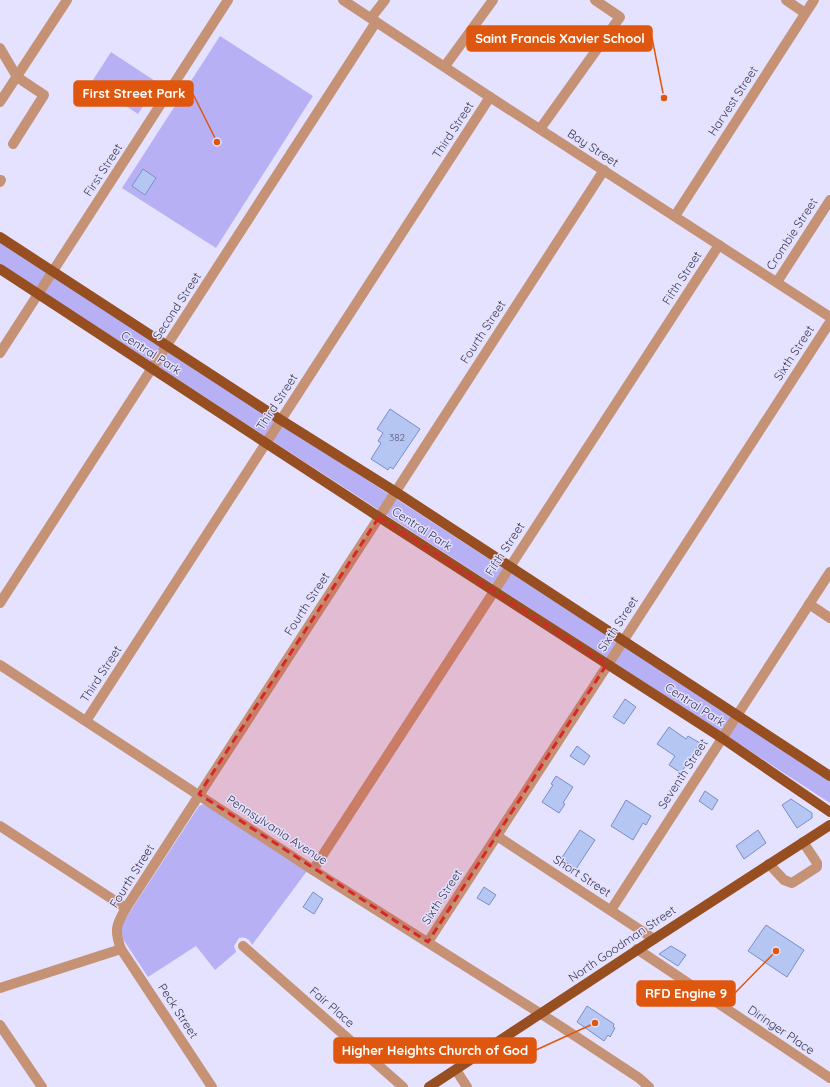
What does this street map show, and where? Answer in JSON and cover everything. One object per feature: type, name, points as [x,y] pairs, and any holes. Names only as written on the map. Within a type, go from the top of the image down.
[{"type":"main road","name":"Central Park","points":[[0,237],[281,420],[510,566],[622,641],[830,776]]},
{"type":"main road","name":"Central Park","points":[[0,269],[265,443],[722,738],[830,812]]},
{"type":"main road","name":"North Goodman Street","points":[[429,1087],[637,949],[830,824]]},
{"type":"street","points":[[0,102],[67,0]]},
{"type":"street","name":"First Street","points":[[0,353],[228,0]]},
{"type":"street","name":"Bay Street","points":[[343,0],[830,317]]},
{"type":"street","name":"Second Street","points":[[0,603],[167,346],[374,20],[385,0]]},
{"type":"street","points":[[445,66],[493,0]]},
{"type":"street","points":[[540,129],[620,17],[595,0]]},
{"type":"street","points":[[786,0],[805,12]]},
{"type":"street","name":"Harvest Street","points":[[675,216],[814,0]]},
{"type":"street","points":[[0,48],[17,77],[44,95],[13,144]]},
{"type":"street","name":"Third Street","points":[[86,721],[490,97]]},
{"type":"street","name":"Fourth Street","points":[[121,949],[116,934],[117,926],[126,908],[604,170]]},
{"type":"street","name":"Crombie Street","points":[[777,282],[830,200]]},
{"type":"street","name":"Fifth Street","points":[[313,870],[719,244]]},
{"type":"street","name":"Sixth Street","points":[[428,942],[830,322]]},
{"type":"street","name":"Seventh Street","points":[[610,910],[830,572]]},
{"type":"street","points":[[809,604],[830,618]]},
{"type":"street","name":"Pennsylvania Avenue","points":[[0,666],[199,794],[313,870],[541,1014],[639,1078],[649,1087]]},
{"type":"street","points":[[0,826],[126,908]]},
{"type":"street","name":"Short Street","points":[[497,836],[654,938]]},
{"type":"street","points":[[769,864],[784,880],[792,883],[817,867],[817,863],[803,842]]},
{"type":"street","name":"Fair Place","points":[[243,946],[404,1087]]},
{"type":"street","points":[[0,988],[121,949]]},
{"type":"street","name":"Peck Street","points":[[121,949],[212,1087]]},
{"type":"street","name":"Diringer Place","points":[[637,949],[830,1078]]},
{"type":"street","points":[[0,1025],[42,1087]]},
{"type":"street","points":[[456,1070],[467,1087]]},
{"type":"highlighted area","points":[[379,517],[607,664],[428,942],[199,794]]},
{"type":"shaded area","points":[[220,36],[313,96],[216,248],[122,188]]},
{"type":"shaded area","points":[[111,52],[158,83],[138,114],[91,83]]},
{"type":"shaded area","points":[[0,242],[830,780],[830,803],[0,264]]},
{"type":"shaded area","points":[[204,804],[307,871],[252,945],[247,938],[239,938],[234,946],[236,952],[215,970],[196,946],[148,977],[121,936],[120,927],[199,806]]},
{"type":"building","points":[[143,169],[156,178],[145,195],[132,186]]},
{"type":"building","points":[[390,409],[420,429],[393,469],[390,467],[388,470],[371,459],[381,443],[378,441],[383,433],[377,429]]},
{"type":"building","points":[[625,699],[636,707],[624,724],[613,717]]},
{"type":"building","points":[[669,727],[686,739],[688,736],[700,743],[681,773],[669,765],[675,756],[657,744]]},
{"type":"building","points":[[577,746],[590,756],[584,765],[570,756]]},
{"type":"building","points":[[556,776],[573,787],[563,803],[565,804],[559,813],[542,802],[553,785],[551,784]]},
{"type":"building","points":[[705,791],[718,800],[712,810],[699,801]]},
{"type":"building","points":[[791,799],[812,813],[812,818],[797,828],[782,805]]},
{"type":"building","points":[[626,800],[651,816],[646,825],[643,823],[633,840],[611,826]]},
{"type":"building","points":[[580,830],[595,840],[576,869],[561,859]]},
{"type":"building","points":[[758,830],[766,843],[744,859],[736,846]]},
{"type":"building","points":[[484,887],[496,895],[489,905],[477,898]]},
{"type":"building","points":[[313,892],[323,899],[314,914],[303,907]]},
{"type":"building","points":[[766,925],[804,950],[787,977],[748,951]]},
{"type":"building","points":[[671,946],[686,955],[678,966],[659,954]]},
{"type":"building","points":[[587,1006],[614,1024],[613,1027],[615,1028],[610,1037],[608,1035],[604,1041],[577,1022]]},
{"type":"place","name":"Saint Francis Xavier School","points":[[664,98]]},
{"type":"place","name":"First Street Park","points":[[217,142]]},
{"type":"place","name":"RFD Engine 9","points":[[776,951]]},
{"type":"place","name":"Higher Heights Church of God","points":[[595,1023]]}]
